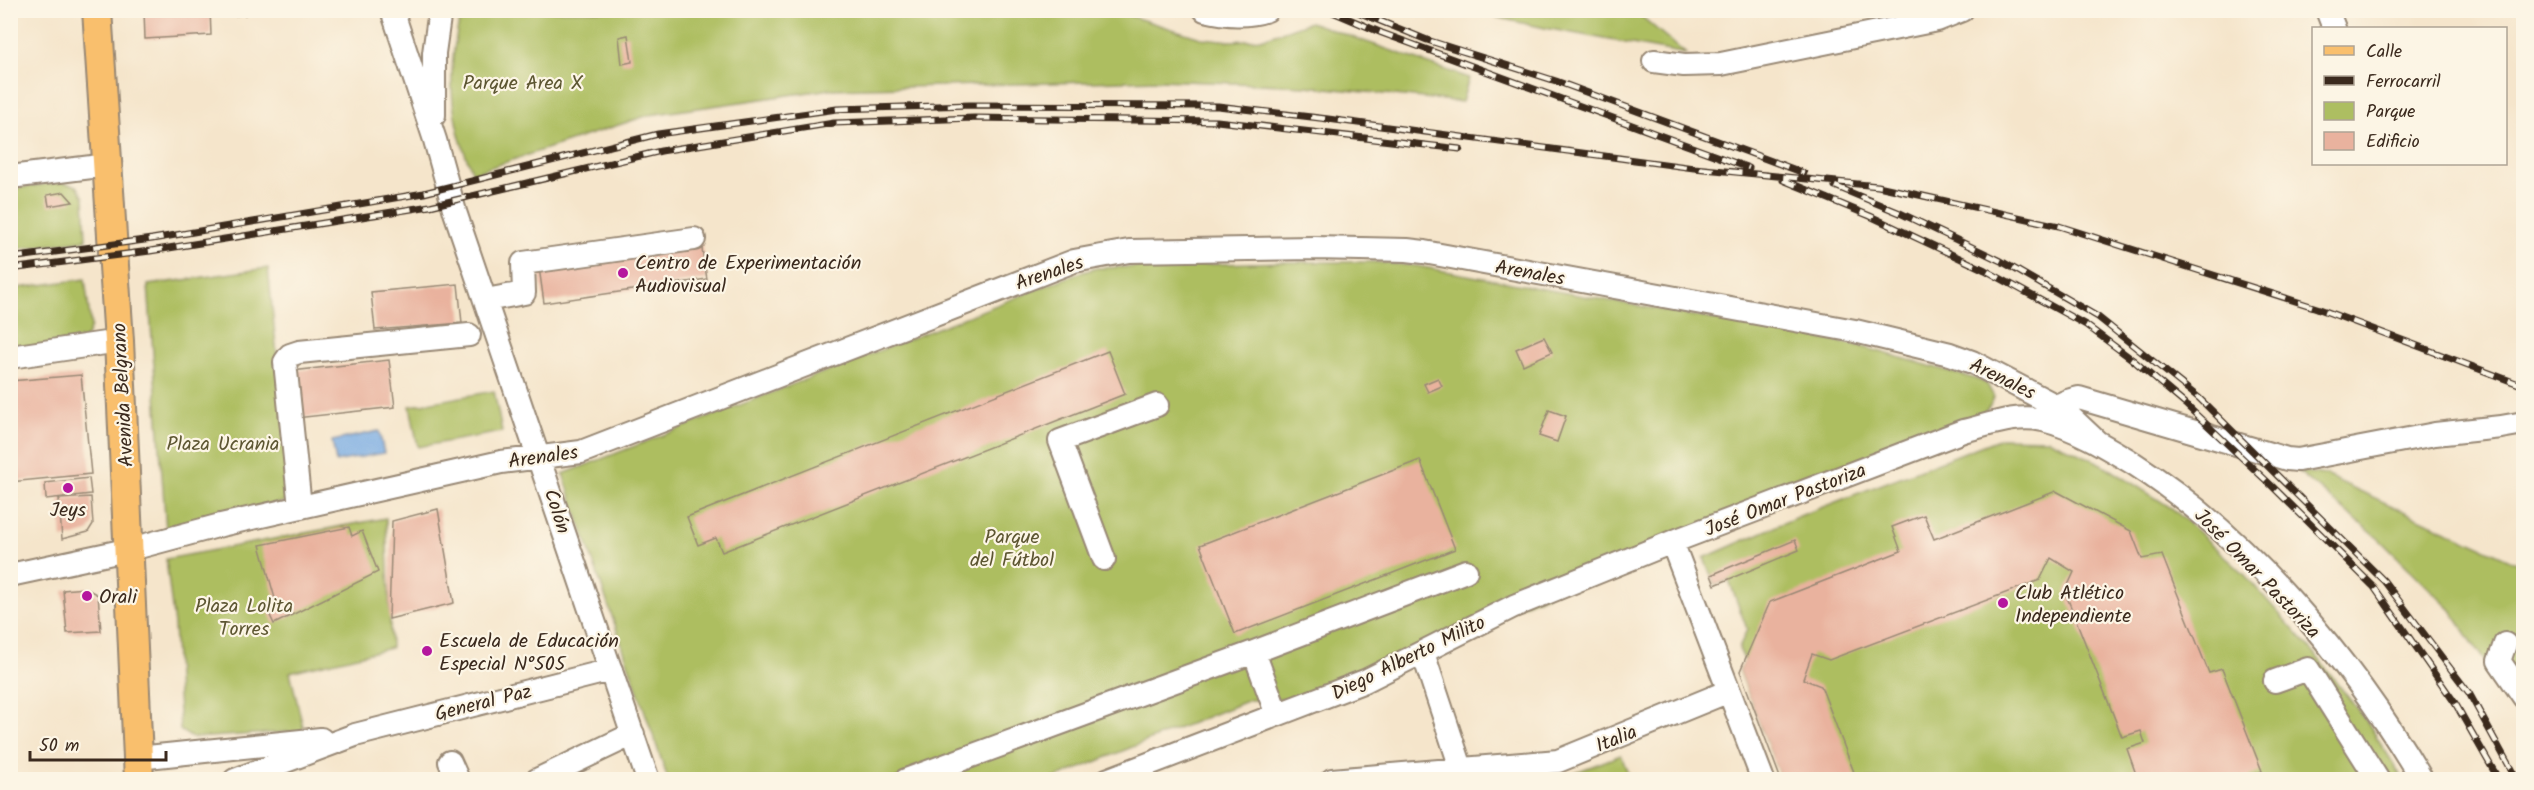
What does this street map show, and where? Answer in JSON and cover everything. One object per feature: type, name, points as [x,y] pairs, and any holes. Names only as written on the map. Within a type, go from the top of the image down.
[{"type":"main road","name":"Avenida Belgrano","points":[[97,10],[119,341],[139,769]]},
{"type":"street","name":"Colón","points":[[392,10],[435,140],[455,212],[648,780]]},
{"type":"street","name":"Colón","points":[[435,140],[433,82],[440,10]]},
{"type":"street","points":[[1206,10],[1234,15],[1254,15],[1267,10]]},
{"type":"street","points":[[1654,61],[1721,64],[1937,20],[1962,10]]},
{"type":"street","points":[[2327,10],[2334,27]]},
{"type":"street","points":[[10,177],[108,165]]},
{"type":"street","points":[[486,300],[524,293],[523,263],[694,239]]},
{"type":"street","name":"Arenales","points":[[10,574],[130,549],[209,528],[501,462],[581,452],[1074,261],[1129,251],[1325,249],[1424,252],[1855,331],[1950,354],[2011,381],[2053,414],[2096,441]]},
{"type":"street","points":[[300,507],[285,362],[290,355],[299,352],[469,335]]},
{"type":"street","points":[[10,357],[119,341]]},
{"type":"street","points":[[2004,420],[2011,407],[2011,381]]},
{"type":"street","points":[[2053,414],[2065,401],[2079,398],[2287,459],[2298,460],[2435,434],[2523,423]]},
{"type":"street","points":[[1104,559],[1060,441],[1157,405]]},
{"type":"street","name":"José Omar Pastoriza","points":[[1672,542],[1963,431],[2004,420],[2053,414]]},
{"type":"street","name":"José Omar Pastoriza","points":[[2096,441],[2183,498],[2258,567],[2352,674],[2422,780]]},
{"type":"street","points":[[1672,542],[1763,780]]},
{"type":"street","name":"Diego Alberto Milito","points":[[1107,780],[1365,681],[1514,606],[1672,542]]},
{"type":"street","points":[[906,780],[1466,571]]},
{"type":"street","points":[[2505,644],[2499,661],[2523,698]]},
{"type":"street","points":[[1254,652],[1277,715]]},
{"type":"street","points":[[1423,653],[1461,768]]},
{"type":"street","points":[[2275,681],[2308,669],[2378,780]]},
{"type":"street","name":"General Paz","points":[[139,769],[355,735],[610,670]]},
{"type":"street","name":"Italia","points":[[1332,780],[1558,761],[1730,691]]},
{"type":"street","points":[[537,780],[633,734]]},
{"type":"street","name":"General Paz","points":[[236,780],[355,735]]},
{"type":"green space","name":"Parque Area X","points":[[1111,10],[1201,38],[1232,41],[1261,39],[1310,22],[1469,78],[1462,102],[1306,86],[1159,80],[831,89],[649,115],[473,173],[458,132],[454,113],[453,53],[462,11]]},
{"type":"green space","points":[[1467,11],[1635,11],[1686,54],[1545,28]]},
{"type":"green space","points":[[62,182],[77,186],[84,197],[86,240],[11,250],[10,189]]},
{"type":"green space","name":"Parque del Fútbol","points":[[1284,262],[1374,262],[1417,266],[1856,345],[1979,380],[1987,384],[1994,397],[1989,407],[1977,415],[1373,668],[1293,698],[1249,700],[1053,779],[668,779],[563,474],[1076,274],[1097,268]]},
{"type":"green space","name":"Plaza Ucrania","points":[[268,268],[292,500],[166,530],[148,285]]},
{"type":"green space","points":[[85,279],[91,327],[86,338],[11,351],[10,289]]},
{"type":"green space","points":[[494,391],[502,432],[418,447],[410,406]]},
{"type":"green space","name":"Club Atlético Independiente","points":[[2001,438],[2048,439],[2102,464],[2173,509],[2245,575],[2314,653],[2368,723],[2403,779],[1781,779],[1740,671],[1745,661],[1739,649],[1747,629],[1729,580],[1715,585],[1704,558],[1797,517]]},
{"type":"green space","points":[[2298,471],[2325,475],[2523,566],[2523,720],[2451,610],[2380,540]]},
{"type":"green space","name":"Plaza Lolita Torres","points":[[386,518],[391,648],[290,672],[304,731],[192,738],[180,730],[174,625],[166,559]]},
{"type":"green space","points":[[1621,755],[1630,779],[1489,779],[1571,774]]},
{"type":"water","points":[[379,431],[384,453],[336,462],[332,441]]},
{"type":"building","points":[[144,10],[210,10],[211,35],[145,39]]},
{"type":"building","points":[[227,10],[245,10],[245,15],[227,16]]},
{"type":"building","points":[[628,35],[632,62],[622,64],[619,37]]},
{"type":"building","points":[[64,192],[73,202],[49,206],[47,195]]},
{"type":"building","name":"Centro de Experimentación Audiovisual","points":[[701,243],[707,279],[544,303],[539,267]]},
{"type":"building","points":[[458,284],[462,323],[375,330],[371,292]]},
{"type":"building","points":[[1544,337],[1552,352],[1523,365],[1516,349]]},
{"type":"building","points":[[1108,351],[1125,394],[722,552],[716,538],[698,545],[687,517]]},
{"type":"building","points":[[389,360],[395,407],[296,418],[292,371]]},
{"type":"building","points":[[81,375],[91,474],[10,482],[10,381]]},
{"type":"building","points":[[1438,378],[1442,386],[1428,392],[1424,384]]},
{"type":"building","points":[[1549,410],[1566,416],[1557,442],[1539,436]]},
{"type":"building","points":[[1420,460],[1455,549],[1235,634],[1200,545]]},
{"type":"building","name":"Jeys","points":[[89,478],[91,494],[46,499],[45,483]]},
{"type":"building","points":[[2056,491],[2131,531],[2142,559],[2162,555],[2209,673],[2222,669],[2262,771],[2249,777],[2250,780],[2138,780],[2127,749],[2145,743],[2141,731],[2122,737],[2065,592],[2074,572],[2051,558],[2040,580],[1829,660],[1812,654],[1803,679],[1821,686],[1857,780],[1781,780],[1740,671],[1770,602],[1901,551],[1892,527],[1924,515],[1934,539]]},
{"type":"building","points":[[91,497],[93,524],[88,532],[62,539],[59,499]]},
{"type":"building","points":[[438,509],[454,603],[389,619],[392,521]]},
{"type":"building","points":[[349,527],[352,536],[362,531],[378,572],[274,624],[266,607],[276,602],[260,545]]},
{"type":"building","points":[[1795,540],[1799,550],[1715,585],[1711,575]]},
{"type":"building","points":[[85,588],[98,595],[101,631],[67,633],[63,590]]},
{"type":"railway","points":[[1328,10],[1382,33],[1749,168]]},
{"type":"railway","points":[[1353,10],[1427,40],[1556,81],[1804,173]]},
{"type":"railway","points":[[10,258],[152,239],[424,193],[658,134],[837,109],[970,105],[1218,106],[1694,168],[1878,186],[2059,226],[2317,308],[2524,386]]},
{"type":"railway","points":[[10,269],[150,251],[430,206],[661,151],[834,123],[974,118],[1217,121],[1460,149]]},
{"type":"railway","points":[[1783,180],[1870,216],[1985,270],[2086,325],[2133,360],[2185,404],[2374,587],[2455,703],[2499,780]]},
{"type":"railway","points":[[1835,186],[1900,213],[2001,261],[2098,317],[2199,398],[2384,581],[2469,693],[2517,780]]},
{"type":"place","name":"Centro de Experimentación Audiovisual","points":[[623,273]]},
{"type":"place","name":"Jeys","points":[[68,488]]},
{"type":"place","name":"Orali","points":[[87,596]]},
{"type":"place","name":"Club Atlético Independiente","points":[[2003,603]]},
{"type":"place","name":"Escuela de Educación Especial N°505","points":[[427,651]]}]
